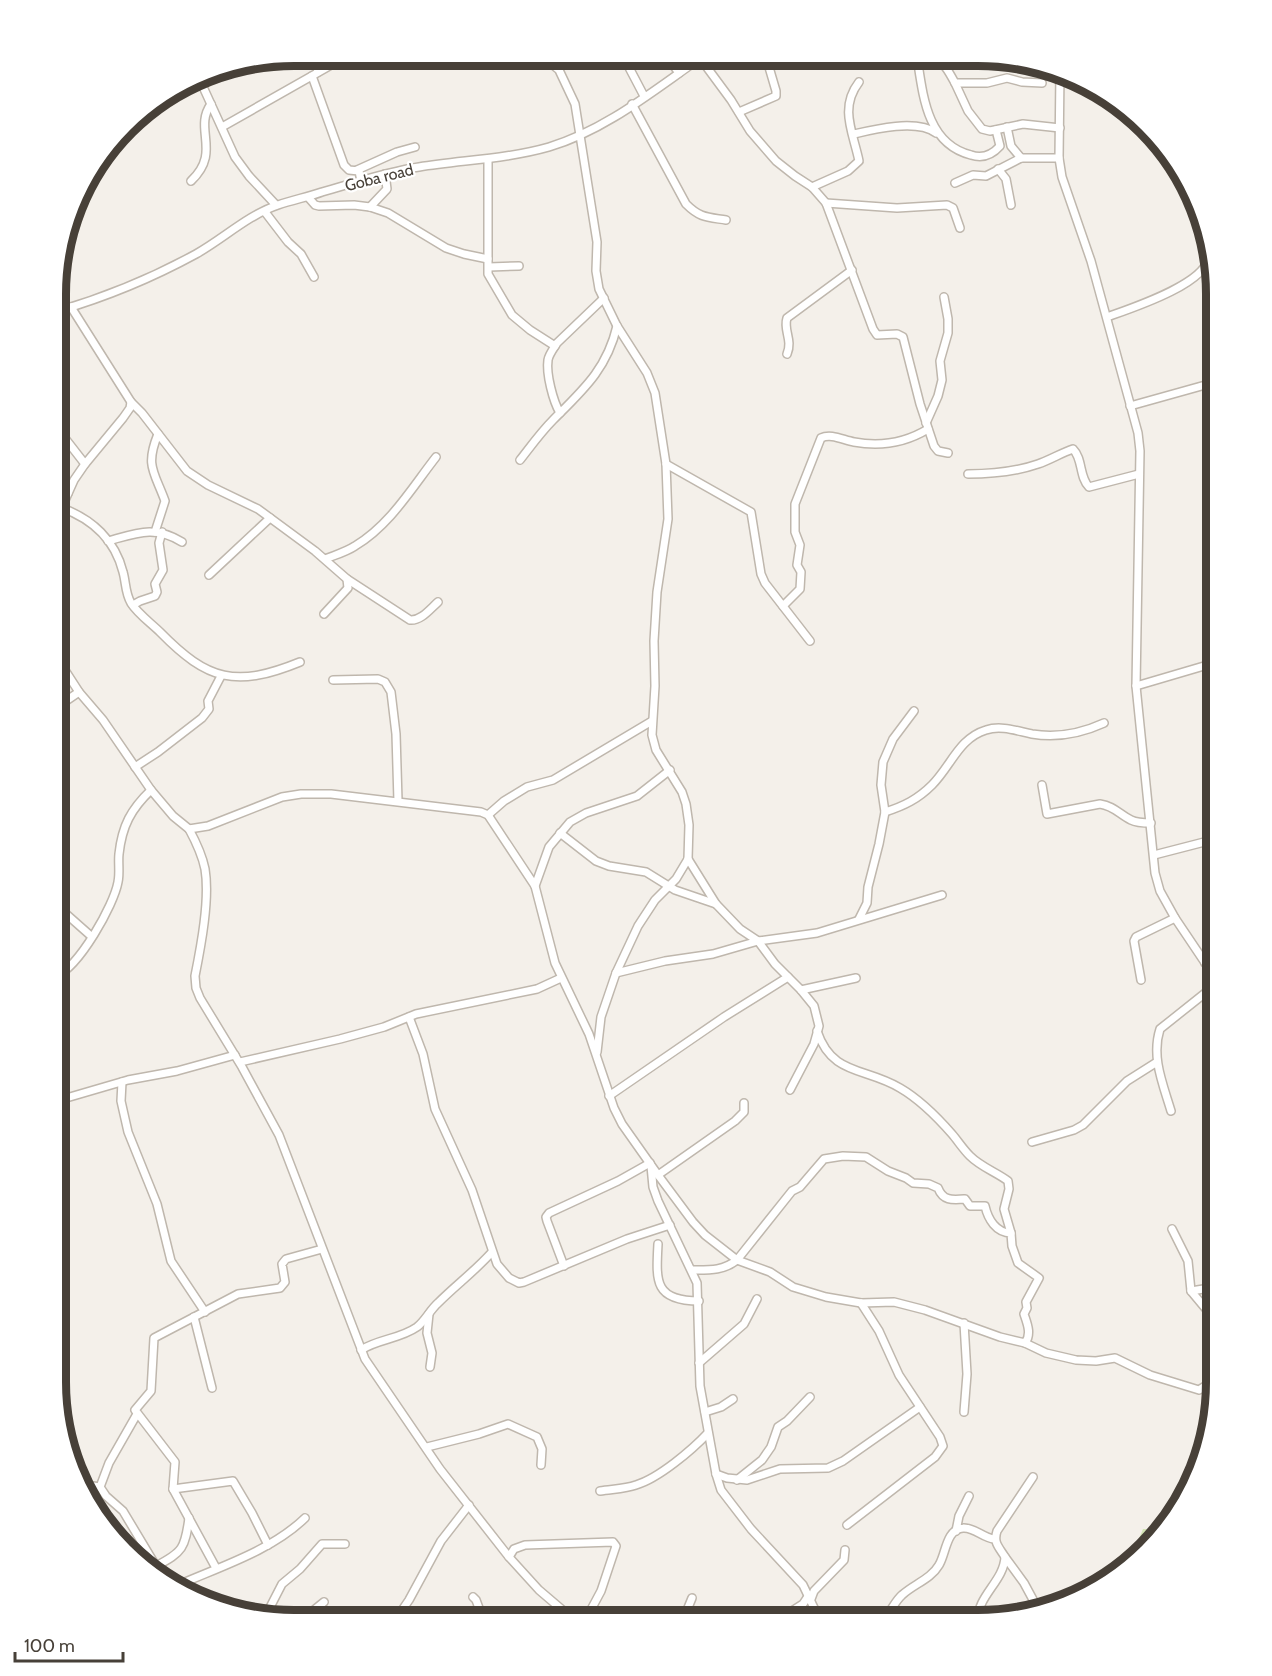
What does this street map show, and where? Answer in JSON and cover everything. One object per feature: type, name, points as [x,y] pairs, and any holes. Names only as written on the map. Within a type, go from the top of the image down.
[{"type":"street","points":[[315,66],[315,74],[344,165],[348,170],[357,170],[397,152],[415,147]]},
{"type":"street","points":[[222,127],[329,66]]},
{"type":"street","points":[[555,66],[564,78],[575,104],[597,242],[596,271],[599,289],[617,326],[647,373],[655,393],[666,464],[668,519],[657,592],[654,641],[656,686],[652,735],[657,750],[678,783],[687,804],[689,825],[688,859],[676,879],[655,900],[638,926],[616,973],[601,1017],[596,1054]]},
{"type":"street","points":[[628,66],[644,96]]},
{"type":"street","points":[[674,66],[679,73]]},
{"type":"street","name":"Goba road","points":[[66,308],[150,278],[198,253],[276,205],[418,167],[488,159],[550,147],[580,135],[689,66]]},
{"type":"street","points":[[707,66],[750,131],[776,161],[812,187],[826,203],[877,335],[897,334],[903,337],[934,447],[938,451],[948,453]]},
{"type":"street","points":[[739,112],[776,96],[769,66]]},
{"type":"street","points":[[919,66],[927,109],[938,134]]},
{"type":"street","points":[[945,66],[975,123],[982,129],[996,130],[1023,124],[1060,128]]},
{"type":"street","points":[[955,82],[987,83],[1007,78],[1041,83]]},
{"type":"street","points":[[1060,81],[1059,158],[1065,191],[1091,261],[1140,451],[1136,686],[1155,873],[1160,891],[1175,918],[1206,961]]},
{"type":"street","points":[[812,187],[848,171],[859,161],[848,117],[848,106],[853,90],[859,82]]},
{"type":"street","points":[[202,85],[235,157],[276,205]]},
{"type":"street","points":[[191,181],[202,167],[208,149],[204,120],[205,113],[211,104]]},
{"type":"street","points":[[632,104],[678,193],[686,204],[704,217],[726,220]]},
{"type":"street","points":[[854,134],[875,129],[915,127],[931,129],[951,148],[973,156],[984,157],[995,152],[1000,146],[996,130]]},
{"type":"street","points":[[1007,127],[1011,146],[1021,158]]},
{"type":"street","points":[[954,183],[973,175],[986,176],[1021,158],[1059,158]]},
{"type":"street","points":[[488,159],[488,263],[491,280],[512,315],[555,346]]},
{"type":"street","points":[[998,169],[1006,179],[1011,205]]},
{"type":"street","points":[[357,170],[361,181]]},
{"type":"street","points":[[370,207],[387,189],[385,174]]},
{"type":"street","points":[[308,196],[315,205],[319,206],[370,207],[388,213],[446,248],[504,268],[519,266]]},
{"type":"street","points":[[826,203],[897,208],[947,205],[953,208],[960,228]]},
{"type":"street","points":[[265,212],[288,242],[302,254],[314,277]]},
{"type":"street","points":[[1107,317],[1164,297],[1204,267]]},
{"type":"street","points":[[788,354],[790,346],[785,326],[787,318],[852,270]]},
{"type":"street","points":[[783,606],[800,589],[801,572],[797,565],[800,545],[795,532],[795,504],[821,438],[828,436],[855,442],[898,443],[917,436],[927,426],[942,380],[940,361],[948,333],[944,297]]},
{"type":"street","points":[[560,413],[553,396],[548,361],[555,346],[604,298]]},
{"type":"street","points":[[71,307],[131,402],[187,471],[208,485],[258,509],[347,579],[410,620],[416,621],[438,602]]},
{"type":"street","points":[[520,460],[560,413],[577,398],[602,366],[613,344],[617,326]]},
{"type":"street","points":[[1130,406],[1206,385]]},
{"type":"street","points":[[66,498],[85,464],[123,418],[131,402]]},
{"type":"street","points":[[133,605],[155,596],[157,592],[155,584],[163,570],[159,532],[165,501],[155,480],[151,460],[151,451],[158,434]]},
{"type":"street","points":[[66,440],[85,464]]},
{"type":"street","points":[[968,474],[1014,471],[1039,464],[1073,449],[1085,483],[1089,487],[1138,474]]},
{"type":"street","points":[[325,560],[367,538],[390,517],[436,457]]},
{"type":"street","points":[[666,464],[751,512],[761,574],[765,583],[810,641]]},
{"type":"street","points":[[66,510],[80,515],[99,528],[118,559],[123,571],[126,591],[133,605],[177,649],[211,672],[221,676],[258,677],[300,662]]},
{"type":"street","points":[[209,575],[270,518]]},
{"type":"street","points":[[108,541],[133,534],[159,532],[182,542]]},
{"type":"street","points":[[324,614],[348,588],[347,579]]},
{"type":"street","points":[[1136,686],[1206,666]]},
{"type":"street","points":[[66,672],[152,790],[173,816],[189,829],[200,850],[207,893],[195,976],[196,988],[279,1135],[362,1350],[378,1378],[440,1469],[509,1557],[539,1590],[562,1610]]},
{"type":"street","points":[[135,767],[202,718],[209,709],[208,701],[221,676]]},
{"type":"street","points":[[333,680],[378,679],[385,682],[391,692],[396,734],[398,801]]},
{"type":"street","points":[[66,701],[79,692]]},
{"type":"street","points":[[859,919],[867,903],[868,887],[885,812],[881,771],[886,753],[914,711]]},
{"type":"street","points":[[488,815],[504,801],[527,787],[553,780],[652,721]]},
{"type":"street","points":[[885,812],[905,806],[922,794],[934,784],[965,741],[987,729],[1051,735],[1082,731],[1104,723]]},
{"type":"street","points":[[535,886],[549,847],[570,822],[586,813],[637,796],[670,770]]},
{"type":"street","points":[[1042,785],[1047,813],[1100,804],[1113,807],[1130,820],[1151,824]]},
{"type":"street","points":[[66,970],[77,959],[115,893],[119,854],[129,815],[136,804],[152,790]]},
{"type":"street","points":[[189,829],[208,826],[282,797],[301,794],[331,794],[398,801],[481,812],[488,815],[535,886],[555,963],[589,1034],[609,1096],[622,1124],[705,1235],[737,1260],[770,1272],[793,1287],[826,1297],[861,1303],[894,1302],[925,1310],[1000,1337],[1026,1343],[1046,1353],[1076,1360],[1096,1361],[1115,1358],[1150,1375],[1199,1390],[1206,1385]]},
{"type":"street","points":[[560,833],[596,861],[609,866],[646,872],[681,892],[716,904]]},
{"type":"street","points":[[1154,855],[1206,841]]},
{"type":"street","points":[[688,859],[716,904],[740,929],[758,940],[775,964],[814,1006],[819,1026],[814,1044],[790,1090]]},
{"type":"street","points":[[616,973],[665,961],[713,954],[758,940],[817,933],[942,895]]},
{"type":"street","points":[[66,914],[91,936]]},
{"type":"street","points":[[1141,980],[1134,941],[1136,937],[1175,918]]},
{"type":"street","points":[[609,1096],[724,1017],[788,977]]},
{"type":"street","points":[[66,1098],[122,1082],[340,1039],[463,1003],[537,989],[561,978]]},
{"type":"street","points":[[801,990],[855,978]]},
{"type":"street","points":[[1171,1111],[1157,1062],[1157,1037],[1160,1029],[1206,992]]},
{"type":"street","points":[[409,1017],[423,1054],[435,1109],[472,1190],[492,1252],[502,1271],[519,1283],[627,1239],[670,1226]]},
{"type":"street","points":[[817,1031],[827,1052],[839,1064],[872,1074],[903,1090],[951,1132],[969,1155],[987,1170],[1008,1181],[1009,1189],[1004,1209],[1012,1246],[1018,1263],[1040,1278],[1026,1302],[1027,1308],[1024,1314],[1029,1332],[1026,1343]]},
{"type":"street","points":[[1032,1142],[1074,1130],[1083,1125],[1127,1081],[1157,1062]]},
{"type":"street","points":[[122,1082],[121,1101],[128,1132],[157,1204],[171,1261],[205,1312]]},
{"type":"street","points":[[658,1175],[735,1121],[744,1112],[744,1103]]},
{"type":"street","points":[[692,1270],[720,1270],[737,1260],[792,1191],[800,1187],[820,1162],[837,1157],[866,1157],[913,1183],[929,1184],[938,1188],[940,1194],[946,1198],[964,1199],[970,1206],[985,1206],[987,1216],[995,1226],[1006,1233],[1011,1233]]},
{"type":"street","points":[[650,1164],[653,1187],[697,1283],[700,1386],[721,1490],[736,1512],[810,1597],[815,1610]]},
{"type":"street","points":[[564,1266],[546,1216],[650,1164]]},
{"type":"street","points":[[1172,1229],[1188,1261],[1191,1291],[1206,1309]]},
{"type":"street","points":[[658,1244],[657,1275],[663,1290],[674,1299],[699,1301]]},
{"type":"street","points":[[216,1568],[173,1489],[176,1462],[137,1414],[136,1407],[152,1391],[154,1338],[238,1294],[280,1288],[285,1281],[282,1264],[286,1259],[322,1249]]},
{"type":"street","points":[[362,1350],[369,1345],[392,1339],[419,1325],[429,1311],[476,1270],[492,1252]]},
{"type":"street","points":[[1191,1291],[1206,1289]]},
{"type":"street","points":[[699,1363],[744,1324],[757,1299]]},
{"type":"street","points":[[847,1525],[942,1450],[943,1446],[940,1437],[899,1375],[879,1331],[861,1303]]},
{"type":"street","points":[[429,1311],[427,1333],[432,1353],[430,1367]]},
{"type":"street","points":[[194,1317],[212,1388]]},
{"type":"street","points":[[964,1323],[967,1374],[964,1413]]},
{"type":"street","points":[[737,1480],[762,1460],[771,1447],[777,1427],[787,1421],[810,1397]]},
{"type":"street","points":[[705,1412],[733,1399]]},
{"type":"street","points":[[716,1474],[737,1480],[753,1478],[780,1469],[828,1468],[843,1461],[920,1407]]},
{"type":"street","points":[[100,1487],[109,1463],[137,1414]]},
{"type":"street","points":[[427,1447],[508,1424],[537,1437],[542,1449],[541,1465]]},
{"type":"street","points":[[600,1491],[634,1486],[647,1481],[689,1451],[708,1433]]},
{"type":"street","points":[[1033,1477],[994,1539],[1035,1603]]},
{"type":"street","points":[[173,1489],[233,1481],[268,1545]]},
{"type":"street","points":[[92,1486],[100,1487],[106,1496],[123,1511],[153,1561]]},
{"type":"street","points":[[892,1610],[902,1595],[934,1573],[943,1558],[948,1541],[956,1531],[959,1516],[969,1496]]},
{"type":"street","points":[[402,1610],[441,1541],[469,1505]]},
{"type":"street","points":[[158,1565],[174,1556],[185,1543],[189,1518]]},
{"type":"street","points":[[185,1582],[268,1545],[296,1527],[305,1518]]},
{"type":"street","points":[[956,1531],[963,1528],[994,1539]]},
{"type":"street","points":[[509,1557],[514,1549],[525,1545],[616,1543],[601,1591],[591,1610]]},
{"type":"street","points":[[269,1609],[282,1584],[300,1569],[322,1544],[345,1544]]},
{"type":"street","points":[[793,1610],[810,1597],[844,1560],[845,1550]]},
{"type":"street","points":[[980,1610],[1005,1562],[1005,1557]]},
{"type":"street","points":[[473,1597],[480,1610]]},
{"type":"street","points":[[687,1610],[692,1598]]},
{"type":"street","points":[[314,1610],[324,1602]]},
{"type":"green space","points":[[1143,1529],[1151,1529],[1139,1543],[1136,1546]]}]
